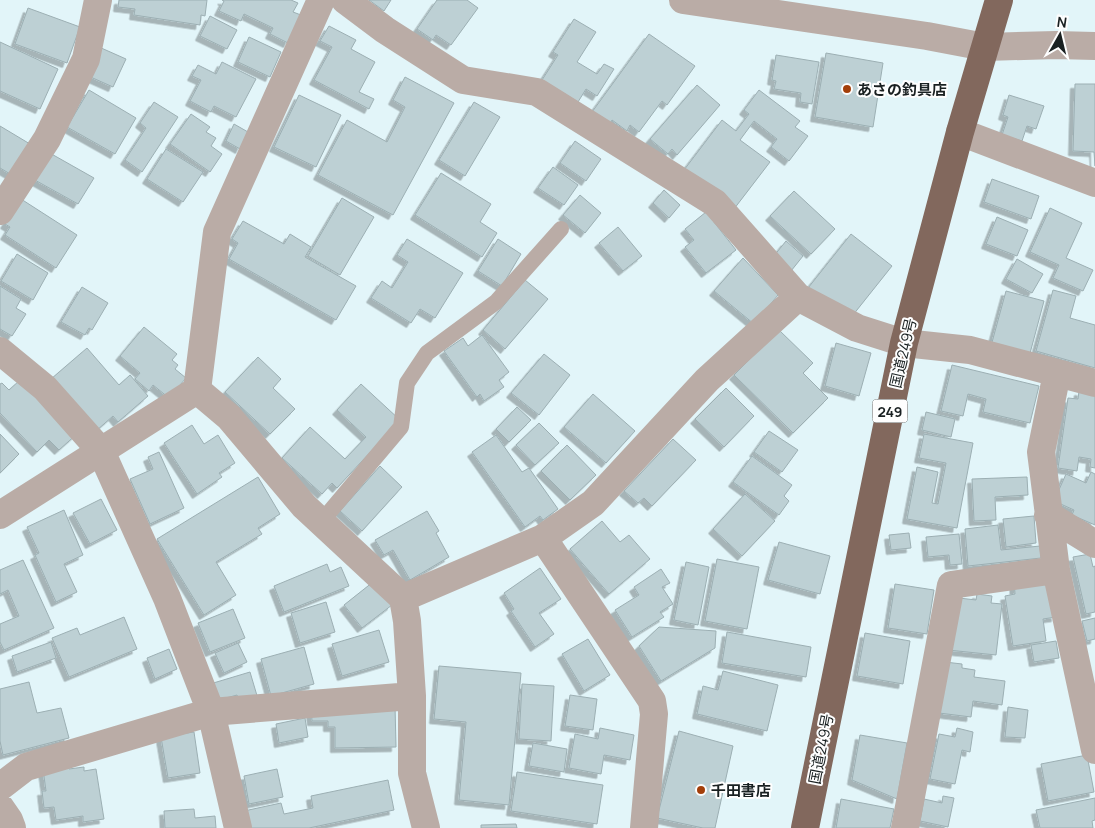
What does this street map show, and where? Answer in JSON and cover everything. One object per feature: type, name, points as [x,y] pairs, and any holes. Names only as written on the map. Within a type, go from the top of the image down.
[{"type":"highway","name":"国道249号","points":[[806,828],[904,343],[960,132],[999,0]]},
{"type":"street","points":[[0,211],[47,139],[86,60],[98,0]]},
{"type":"street","points":[[197,390],[217,232],[321,0]]},
{"type":"street","points":[[345,0],[385,30],[463,80],[537,92],[715,203],[798,297],[857,328],[904,343],[970,350],[1095,383]]},
{"type":"street","points":[[682,0],[927,36],[985,47],[1056,44],[1095,46]]},
{"type":"street","points":[[960,132],[1095,183]]},
{"type":"street","points":[[403,598],[544,538],[593,503],[707,380],[798,297]]},
{"type":"street","points":[[0,351],[45,388],[101,451],[167,598],[211,712],[238,828]]},
{"type":"street","points":[[1057,373],[1041,452],[1056,570],[1095,750]]},
{"type":"street","points":[[0,515],[197,390]]},
{"type":"street","points":[[197,390],[229,416],[304,506],[403,598],[407,622],[412,696],[412,773],[426,828]]},
{"type":"street","points":[[1048,515],[1095,544]]},
{"type":"street","points":[[544,538],[652,701],[654,714],[644,828]]},
{"type":"street","points":[[905,828],[951,584],[1056,570]]},
{"type":"street","points":[[0,787],[26,767],[211,712],[412,696]]},
{"type":"street","points":[[0,807],[12,828]]},
{"type":"lane","points":[[321,522],[401,427],[407,383],[427,353],[496,302],[561,229]]},
{"type":"building","points":[[119,0],[207,0],[205,16],[201,15],[200,25],[134,15],[135,9],[118,7]]},
{"type":"building","points":[[222,0],[291,0],[298,3],[293,12],[301,15],[288,43],[270,34],[273,28],[244,14],[241,21],[219,11],[224,1]]},
{"type":"building","points":[[369,0],[391,0],[384,11]]},
{"type":"building","points":[[437,0],[467,0],[478,8],[451,45],[436,35],[433,40],[417,29]]},
{"type":"building","points":[[28,8],[80,27],[67,63],[15,44]]},
{"type":"building","points":[[210,16],[237,30],[227,49],[200,36]]},
{"type":"building","points":[[574,19],[596,32],[577,62],[597,74],[604,64],[614,69],[597,96],[586,89],[578,102],[542,80],[558,55],[553,52]]},
{"type":"building","points":[[329,26],[356,40],[351,49],[375,62],[359,92],[374,99],[369,109],[314,80],[332,47],[320,41]]},
{"type":"building","points":[[649,34],[695,66],[667,105],[662,101],[639,132],[630,125],[627,131],[612,120],[610,124],[592,112]]},
{"type":"building","points":[[249,37],[281,52],[270,77],[238,62]]},
{"type":"building","points":[[0,42],[58,69],[40,109],[0,91]]},
{"type":"building","points":[[99,47],[126,59],[113,87],[86,75]]},
{"type":"building","points":[[826,53],[883,63],[873,127],[815,117]]},
{"type":"building","points":[[776,55],[819,62],[812,104],[800,102],[801,93],[774,89],[776,81],[772,80]]},
{"type":"building","points":[[222,62],[256,79],[236,117],[214,106],[211,112],[190,101],[201,80],[192,76],[198,65],[216,74]]},
{"type":"building","points":[[405,77],[454,103],[393,215],[318,175],[347,120],[387,142],[405,107],[393,100]]},
{"type":"building","points":[[1075,84],[1095,84],[1095,166],[1094,152],[1073,151]]},
{"type":"building","points":[[697,85],[720,105],[677,155],[672,149],[668,154],[650,139]]},
{"type":"building","points":[[89,90],[136,118],[115,154],[67,127]]},
{"type":"building","points":[[759,90],[800,121],[795,127],[808,136],[789,161],[771,147],[777,139],[754,121],[740,140],[770,162],[734,209],[684,170],[722,120],[736,131],[749,114],[744,110]]},
{"type":"building","points":[[299,95],[341,115],[316,167],[274,147]]},
{"type":"building","points":[[1009,95],[1044,106],[1036,129],[1027,126],[1022,141],[1002,135],[1008,117],[1003,115]]},
{"type":"building","points":[[154,102],[178,117],[142,172],[125,160],[146,128],[140,123]]},
{"type":"building","points":[[474,102],[500,117],[465,176],[439,160]]},
{"type":"building","points":[[191,114],[210,127],[206,132],[216,138],[211,146],[222,154],[210,172],[170,144]]},
{"type":"building","points":[[234,124],[248,132],[240,149],[226,141]]},
{"type":"building","points":[[0,126],[30,144],[12,175],[0,168]]},
{"type":"building","points":[[575,141],[601,159],[586,181],[560,163]]},
{"type":"building","points":[[166,149],[203,172],[183,202],[147,179]]},
{"type":"building","points":[[48,152],[94,178],[78,204],[33,179]]},
{"type":"building","points":[[553,167],[578,185],[564,205],[538,188]]},
{"type":"building","points":[[441,173],[491,204],[480,222],[497,233],[482,257],[415,215]]},
{"type":"building","points":[[992,179],[1039,196],[1031,219],[984,202]]},
{"type":"building","points":[[664,190],[680,205],[669,218],[653,203]]},
{"type":"building","points":[[794,191],[835,229],[811,254],[770,216]]},
{"type":"building","points":[[580,195],[601,213],[585,233],[563,215]]},
{"type":"building","points":[[342,198],[374,217],[340,275],[308,256]]},
{"type":"building","points":[[21,199],[77,235],[56,268],[5,235],[10,227],[5,224]]},
{"type":"building","points":[[1050,208],[1082,223],[1066,258],[1093,270],[1083,291],[1053,278],[1059,265],[1030,252]]},
{"type":"building","points":[[706,212],[736,250],[706,273],[685,247],[694,240],[685,229]]},
{"type":"building","points":[[997,217],[1028,230],[1017,256],[986,244]]},
{"type":"building","points":[[243,221],[284,244],[290,234],[311,247],[305,257],[356,286],[336,320],[229,259],[238,243],[232,239]]},
{"type":"building","points":[[618,227],[642,256],[623,271],[599,243]]},
{"type":"building","points":[[851,234],[892,266],[849,320],[808,288]]},
{"type":"building","points":[[407,239],[463,273],[435,318],[420,309],[411,323],[371,298],[382,281],[392,288],[408,262],[397,255]]},
{"type":"building","points":[[498,239],[521,254],[502,286],[478,271]]},
{"type":"building","points":[[786,241],[803,256],[791,271],[773,257]]},
{"type":"building","points":[[17,254],[48,273],[33,300],[1,281]]},
{"type":"building","points":[[743,258],[778,295],[754,324],[714,291]]},
{"type":"building","points":[[1017,259],[1043,274],[1032,293],[1006,279]]},
{"type":"building","points":[[525,280],[548,299],[505,349],[483,330]]},
{"type":"building","points":[[0,286],[21,299],[16,308],[26,314],[12,336],[0,329]]},
{"type":"building","points":[[82,287],[108,303],[92,330],[89,328],[85,335],[61,322]]},
{"type":"building","points":[[1053,290],[1076,296],[1070,318],[1095,325],[1095,368],[1036,351]]},
{"type":"building","points":[[1006,291],[1044,301],[1029,357],[991,346]]},
{"type":"building","points":[[144,327],[177,354],[172,360],[178,365],[175,369],[186,378],[169,398],[153,385],[149,391],[135,379],[140,373],[120,356]]},
{"type":"building","points":[[779,330],[813,363],[803,373],[828,398],[793,433],[734,375]]},
{"type":"building","points":[[482,335],[509,372],[499,380],[504,387],[484,401],[480,394],[477,397],[444,351],[463,338],[468,346]]},
{"type":"building","points":[[836,343],[871,353],[859,396],[825,386]]},
{"type":"building","points":[[87,348],[119,385],[130,375],[148,396],[118,422],[113,416],[96,431],[51,379]]},
{"type":"building","points":[[544,354],[570,375],[539,415],[511,393]]},
{"type":"building","points":[[258,357],[281,379],[273,388],[295,409],[270,434],[225,392]]},
{"type":"building","points":[[952,365],[1039,386],[1030,423],[983,412],[986,399],[968,394],[963,416],[941,411]]},
{"type":"building","points":[[20,380],[78,433],[59,450],[49,440],[37,452],[0,413],[0,384],[2,383],[9,390]]},
{"type":"building","points":[[361,384],[400,420],[337,488],[332,483],[322,494],[282,458],[310,427],[345,459],[366,437],[337,410]]},
{"type":"building","points":[[726,388],[754,416],[724,447],[695,419]]},
{"type":"building","points":[[1079,391],[1095,393],[1095,468],[1090,467],[1091,459],[1079,457],[1077,471],[1058,468],[1068,398],[1078,399]]},
{"type":"building","points":[[593,394],[635,431],[606,463],[564,427]]},
{"type":"building","points":[[517,407],[531,420],[509,442],[496,429]]},
{"type":"building","points":[[926,412],[955,419],[951,437],[922,430]]},
{"type":"building","points":[[539,423],[559,443],[535,465],[516,445]]},
{"type":"building","points":[[192,425],[204,444],[218,435],[235,463],[219,473],[222,477],[197,494],[164,443]]},
{"type":"building","points":[[769,431],[798,450],[782,472],[754,452]]},
{"type":"building","points":[[0,434],[19,454],[0,473]]},
{"type":"building","points":[[924,434],[973,443],[957,528],[907,519],[917,467],[938,472],[932,503],[938,504],[946,463],[919,458]]},
{"type":"building","points":[[496,435],[522,472],[529,468],[558,509],[543,520],[540,516],[525,527],[472,452]]},
{"type":"building","points":[[673,439],[696,460],[652,506],[644,498],[638,503],[624,491]]},
{"type":"building","points":[[567,445],[596,475],[570,500],[541,471]]},
{"type":"building","points":[[159,452],[184,508],[150,524],[130,479],[153,469],[148,457]]},
{"type":"building","points":[[752,456],[792,485],[784,496],[789,501],[779,515],[733,482]]},
{"type":"building","points":[[380,466],[402,487],[362,531],[340,511]]},
{"type":"building","points":[[1091,472],[1095,474],[1095,525],[1072,515],[1074,510],[1054,501],[1066,474],[1086,483]]},
{"type":"building","points":[[258,477],[280,514],[258,528],[262,534],[216,562],[236,595],[204,615],[157,539]]},
{"type":"building","points":[[1027,477],[1028,495],[995,497],[996,520],[974,521],[972,479]]},
{"type":"building","points":[[745,494],[775,521],[742,556],[713,529]]},
{"type":"building","points":[[101,499],[117,530],[90,544],[73,513]]},
{"type":"building","points":[[64,510],[83,555],[64,564],[77,592],[56,602],[35,555],[39,553],[27,527]]},
{"type":"building","points":[[427,511],[439,531],[436,533],[449,557],[410,580],[393,550],[384,555],[375,540]]},
{"type":"building","points":[[1034,516],[1036,543],[1006,547],[1003,519]]},
{"type":"building","points":[[602,521],[620,542],[629,535],[650,559],[609,594],[570,549]]},
{"type":"building","points":[[998,525],[1001,550],[1040,546],[1041,558],[968,566],[965,529]]},
{"type":"building","points":[[909,533],[911,548],[891,550],[889,535]]},
{"type":"building","points":[[959,534],[962,564],[950,565],[949,555],[928,557],[926,537]]},
{"type":"building","points":[[779,542],[830,556],[820,594],[768,580]]},
{"type":"building","points":[[1090,554],[1093,567],[1095,566],[1095,612],[1086,614],[1073,557]]},
{"type":"building","points":[[717,559],[759,567],[747,629],[705,621]]},
{"type":"building","points":[[23,560],[54,628],[4,650],[0,642],[0,624],[19,616],[8,590],[0,594],[0,570]]},
{"type":"building","points":[[686,562],[709,567],[698,625],[674,620]]},
{"type":"building","points":[[327,564],[330,572],[341,567],[349,586],[284,612],[274,586]]},
{"type":"building","points":[[540,568],[561,599],[539,613],[554,634],[535,647],[511,611],[514,609],[504,593]]},
{"type":"building","points":[[661,569],[670,583],[662,587],[673,604],[660,612],[664,617],[632,637],[615,610],[639,595],[634,587]]},
{"type":"building","points":[[1049,576],[1056,617],[1043,619],[1046,641],[1013,646],[1005,596],[1015,594],[1014,581]]},
{"type":"building","points":[[373,582],[392,605],[362,628],[344,605]]},
{"type":"building","points":[[895,584],[934,590],[927,634],[888,628]]},
{"type":"building","points":[[977,594],[992,596],[991,603],[1002,604],[996,655],[948,650],[959,598],[976,600]]},
{"type":"building","points":[[326,602],[335,632],[300,643],[291,613]]},
{"type":"building","points":[[233,609],[245,638],[210,652],[198,623]]},
{"type":"building","points":[[124,617],[137,649],[69,677],[52,638],[77,628],[80,635]]},
{"type":"building","points":[[1095,618],[1095,639],[1087,641],[1082,621]]},
{"type":"building","points":[[659,627],[716,631],[715,648],[661,681],[639,646]]},
{"type":"building","points":[[379,630],[389,662],[342,676],[332,644]]},
{"type":"building","points":[[727,632],[811,647],[806,677],[722,663]]},
{"type":"building","points":[[865,633],[910,641],[903,684],[857,676]]},
{"type":"building","points":[[588,639],[610,675],[584,691],[562,654]]},
{"type":"building","points":[[1056,641],[1059,658],[1034,662],[1031,645]]},
{"type":"building","points":[[51,642],[56,658],[17,672],[12,656]]},
{"type":"building","points":[[238,643],[247,662],[224,673],[215,653]]},
{"type":"building","points":[[304,647],[314,684],[271,696],[261,659]]},
{"type":"building","points":[[169,649],[177,669],[155,679],[147,658]]},
{"type":"building","points":[[945,662],[962,664],[962,668],[975,670],[974,677],[1005,681],[1002,705],[973,701],[971,717],[939,713]]},
{"type":"building","points":[[439,666],[521,673],[509,805],[459,800],[466,722],[434,719]]},
{"type":"building","points":[[723,671],[778,685],[767,731],[697,714],[703,686],[718,690]]},
{"type":"building","points":[[250,672],[258,699],[240,704],[237,695],[215,701],[210,684]]},
{"type":"building","points":[[29,682],[37,713],[61,708],[69,738],[3,755],[0,741],[0,689]]},
{"type":"building","points":[[522,684],[554,686],[551,741],[519,739]]},
{"type":"building","points":[[570,695],[597,699],[593,730],[565,726]]},
{"type":"building","points":[[395,705],[396,747],[335,748],[335,727],[328,727],[328,721],[312,721],[311,707]]},
{"type":"building","points":[[1008,707],[1028,710],[1025,738],[1005,737]]},
{"type":"building","points":[[305,718],[308,737],[279,743],[276,724]]},
{"type":"building","points":[[600,728],[634,735],[630,760],[604,755],[601,774],[569,768],[575,734],[598,739]]},
{"type":"building","points":[[957,728],[973,732],[970,752],[962,750],[955,784],[930,779],[939,734],[955,737]]},
{"type":"building","points":[[679,731],[733,746],[715,828],[703,828],[657,818]]},
{"type":"building","points":[[194,732],[200,773],[168,778],[161,737]]},
{"type":"building","points":[[860,735],[907,743],[897,799],[852,780]]},
{"type":"building","points":[[533,743],[567,749],[564,772],[529,766]]},
{"type":"building","points":[[1087,755],[1094,792],[1048,801],[1041,764]]},
{"type":"building","points":[[68,765],[69,769],[84,767],[84,771],[96,769],[104,819],[83,822],[83,816],[56,820],[54,807],[44,808],[42,791],[46,791],[43,769]]},
{"type":"building","points":[[277,769],[283,797],[249,804],[244,776]]},
{"type":"building","points":[[517,772],[603,785],[597,824],[511,811]]},
{"type":"building","points":[[388,780],[394,810],[309,828],[248,828],[244,811],[281,803],[284,814],[313,808],[311,796]]},
{"type":"building","points":[[943,796],[954,798],[948,827],[920,821],[924,799],[942,803]]},
{"type":"building","points":[[1095,798],[1093,828],[1040,828],[1036,810]]},
{"type":"building","points":[[841,799],[894,809],[890,828],[836,828]]},
{"type":"building","points":[[194,809],[195,818],[215,816],[216,828],[165,828],[164,811]]},
{"type":"building","points":[[516,824],[517,828],[481,828],[481,825]]},
{"type":"place","name":"あさの釣具店","points":[[847,89]]},
{"type":"place","name":"千田書店","points":[[701,790]]}]
